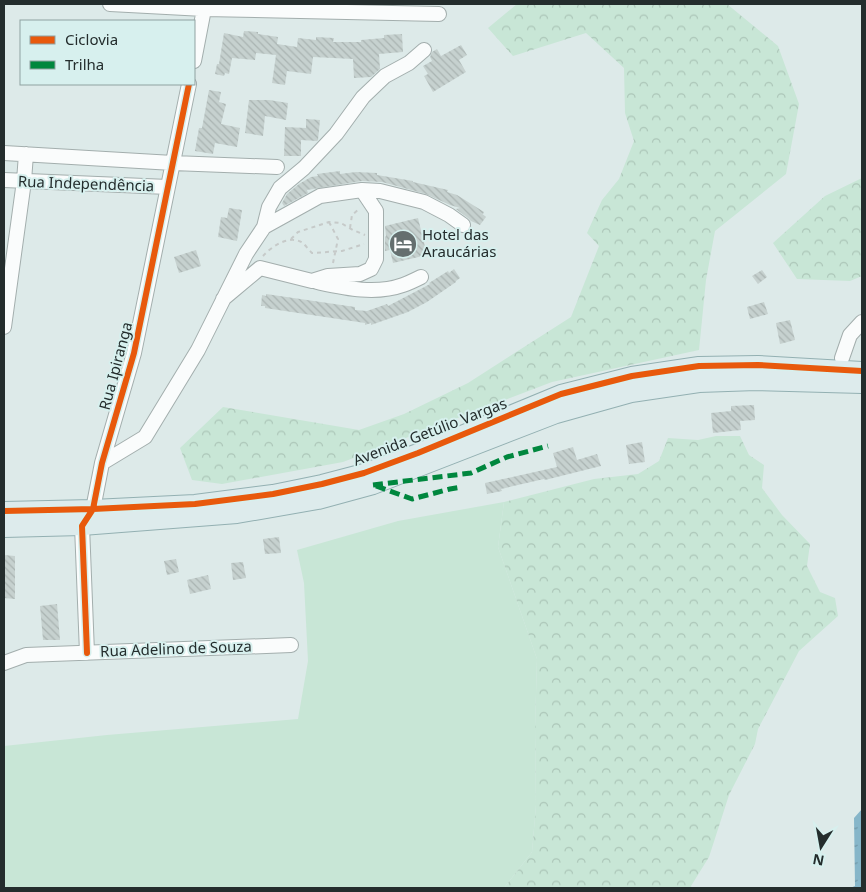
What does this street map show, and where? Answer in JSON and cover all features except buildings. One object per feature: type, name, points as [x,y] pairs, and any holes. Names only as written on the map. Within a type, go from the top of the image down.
[{"type":"main road","name":"Avenida Getúlio Vargas","points":[[4,511],[195,504],[273,494],[322,484],[364,473],[418,453],[561,394],[632,376],[699,366],[841,363],[862,371]]},
{"type":"main road","name":"Avenida Getúlio Vargas","points":[[4,528],[82,526],[237,514],[318,500],[373,485],[556,414],[631,393],[699,382],[756,381],[862,384]]},
{"type":"street","points":[[110,4],[439,14]]},
{"type":"street","points":[[195,56],[205,6]]},
{"type":"street","points":[[102,463],[145,437],[198,350],[223,299],[253,261],[269,207],[280,188],[304,168],[336,134],[363,97],[385,76],[409,63],[424,50]]},
{"type":"street","name":"Rua Ipiranga","points":[[82,526],[93,509],[102,463],[134,353],[189,85]]},
{"type":"street","name":"Rua Independência","points":[[4,153],[277,167]]},
{"type":"street","points":[[4,327],[26,154]]},
{"type":"street","name":"Rua Independência","points":[[4,180],[168,187]]},
{"type":"street","points":[[369,200],[380,190],[424,202],[449,215],[463,225]]},
{"type":"street","points":[[264,227],[320,196],[369,200],[390,193]]},
{"type":"street","points":[[312,281],[328,276],[360,274],[371,269],[376,259],[376,240],[369,200]]},
{"type":"street","points":[[253,261],[312,281],[354,290],[402,286],[420,277]]},
{"type":"street","points":[[223,299],[253,261]]},
{"type":"street","points":[[841,363],[850,336],[862,322]]},
{"type":"street","points":[[82,526],[86,653]]},
{"type":"street","name":"Rua Adelino de Souza","points":[[4,663],[26,655],[290,645]]},
{"type":"path","points":[[350,228],[352,216],[369,200]]},
{"type":"path","points":[[328,276],[334,260],[338,239],[329,222]]},
{"type":"path","points":[[253,261],[260,258],[271,247],[291,240],[298,232],[329,222],[341,222],[376,240]]},
{"type":"path","points":[[291,240],[303,243],[312,253],[347,250],[376,240]]},
{"type":"green space","points":[[517,4],[727,4],[778,46],[799,104],[786,174],[715,231],[706,280],[699,350],[552,382],[343,462],[222,484],[192,480],[180,448],[223,407],[359,430],[404,414],[468,383],[571,317],[599,246],[587,233],[602,200],[619,179],[634,141],[625,113],[624,68],[586,33],[513,56],[488,28]]},
{"type":"green space","points":[[862,178],[862,276],[850,281],[797,279],[773,243],[825,196]]},
{"type":"green space","points":[[716,436],[740,436],[749,455],[764,465],[762,488],[782,515],[810,544],[807,566],[820,592],[835,598],[838,616],[799,651],[758,729],[755,744],[729,795],[709,857],[691,886],[692,888],[504,888],[532,852],[536,805],[535,728],[537,659],[498,547],[504,502],[594,479],[638,474],[659,461],[668,438],[698,440]]},
{"type":"green space","points":[[504,502],[498,547],[537,659],[535,728],[536,805],[532,852],[504,888],[4,888],[4,746],[107,735],[298,719],[308,661],[304,583],[297,550],[398,521]]},
{"type":"water","points":[[862,809],[862,888],[850,888],[855,886],[854,818]]},
{"type":"marked path","points":[[373,485],[471,473],[507,457],[548,446]]},
{"type":"marked path","points":[[376,486],[412,499],[462,487]]},
{"type":"cycle path","points":[[87,653],[82,526],[93,509],[102,463],[134,353],[189,85]]},
{"type":"cycle path","points":[[4,511],[195,504],[273,494],[322,484],[364,473],[418,453],[561,394],[632,376],[699,366],[758,365],[862,371]]},
{"type":"place","name":"Hotel das Araucárias","points":[[403,244]]}]
